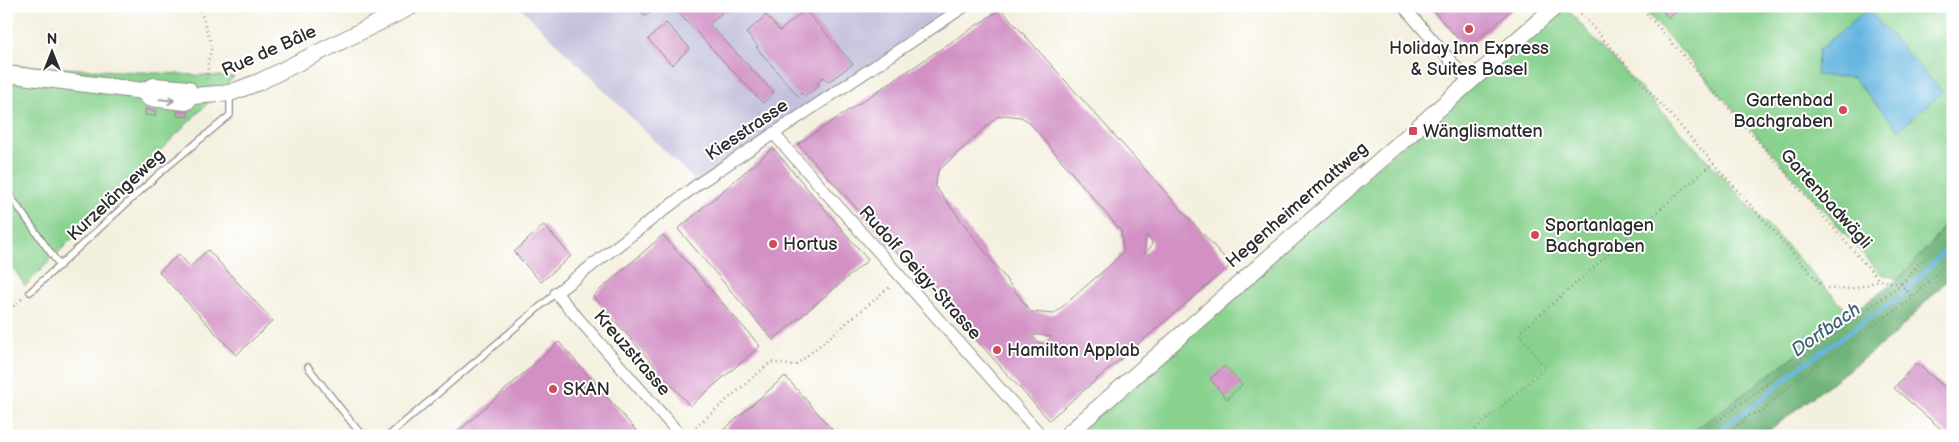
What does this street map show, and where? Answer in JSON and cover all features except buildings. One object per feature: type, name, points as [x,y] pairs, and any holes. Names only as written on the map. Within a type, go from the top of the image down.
[{"type":"street","name":"Rue de Bâle","points":[[6,74],[143,91],[149,98],[186,102],[199,95],[230,93],[259,82],[412,6]]},
{"type":"street","name":"Kiesstrasse","points":[[556,293],[698,184],[965,6]]},
{"type":"street","points":[[1403,6],[1469,82]]},
{"type":"street","name":"Hegenheimermattweg","points":[[1066,436],[1556,6]]},
{"type":"street","name":"Rudolf Geigy-Strasse","points":[[772,133],[1042,436]]},
{"type":"street","name":"Kreuzstrasse","points":[[556,293],[678,434]]},
{"type":"lane","name":"Kurzelängeweg","points":[[30,292],[161,172],[230,115],[230,93]]},
{"type":"lane","points":[[6,190],[60,266]]},
{"type":"lane","points":[[388,436],[394,433],[556,293]]},
{"type":"lane","points":[[308,367],[356,428],[366,436]]},
{"type":"path","points":[[199,6],[212,46],[199,95]]},
{"type":"path","points":[[1574,6],[1823,287],[1837,291],[1850,290],[1879,280],[1901,284],[1912,296]]},
{"type":"path","name":"Gartenbadwägli","points":[[1640,6],[1879,280]]},
{"type":"path","points":[[1468,436],[1545,368],[1519,333],[1713,163]]},
{"type":"path","points":[[1696,436],[1901,284],[1935,246],[1953,221]]},
{"type":"path","points":[[1726,436],[1748,416],[1762,411],[1787,386],[1912,296],[1953,256]]},
{"type":"path","points":[[678,434],[771,362],[795,366],[901,278]]},
{"type":"path","points":[[6,313],[30,292]]},
{"type":"shaded area","points":[[519,6],[965,6],[698,184]]},
{"type":"green space","name":"Sportanlagen Bachgraben","points":[[1564,6],[1850,314],[1688,436],[1066,436]]},
{"type":"green space","name":"Gartenbad Bachgraben","points":[[1641,6],[1953,6],[1953,213],[1931,244],[1898,279],[1881,274]]},
{"type":"green space","points":[[6,65],[234,77],[25,286],[6,257]]},
{"type":"green space","points":[[1953,213],[1953,274],[1895,334],[1762,436],[1687,436],[1898,279],[1931,244]]},
{"type":"water","points":[[1867,9],[1943,92],[1899,130],[1853,78],[1816,75],[1819,50]]},
{"type":"waterway","name":"Dorfbach","points":[[1710,436],[1760,401],[1797,369],[1905,293],[1953,242]]},
{"type":"place","name":"Holiday Inn Express & Suites Basel","points":[[1469,29]]},
{"type":"place","name":"Gartenbad Bachgraben","points":[[1843,110]]},
{"type":"place","name":"Wänglismatten","points":[[1413,131]]},
{"type":"place","name":"Sportanlagen Bachgraben","points":[[1535,235]]},
{"type":"place","name":"Hortus","points":[[773,244]]},
{"type":"place","name":"Hamilton Applab","points":[[997,350]]},
{"type":"place","name":"SKAN","points":[[553,389]]}]
